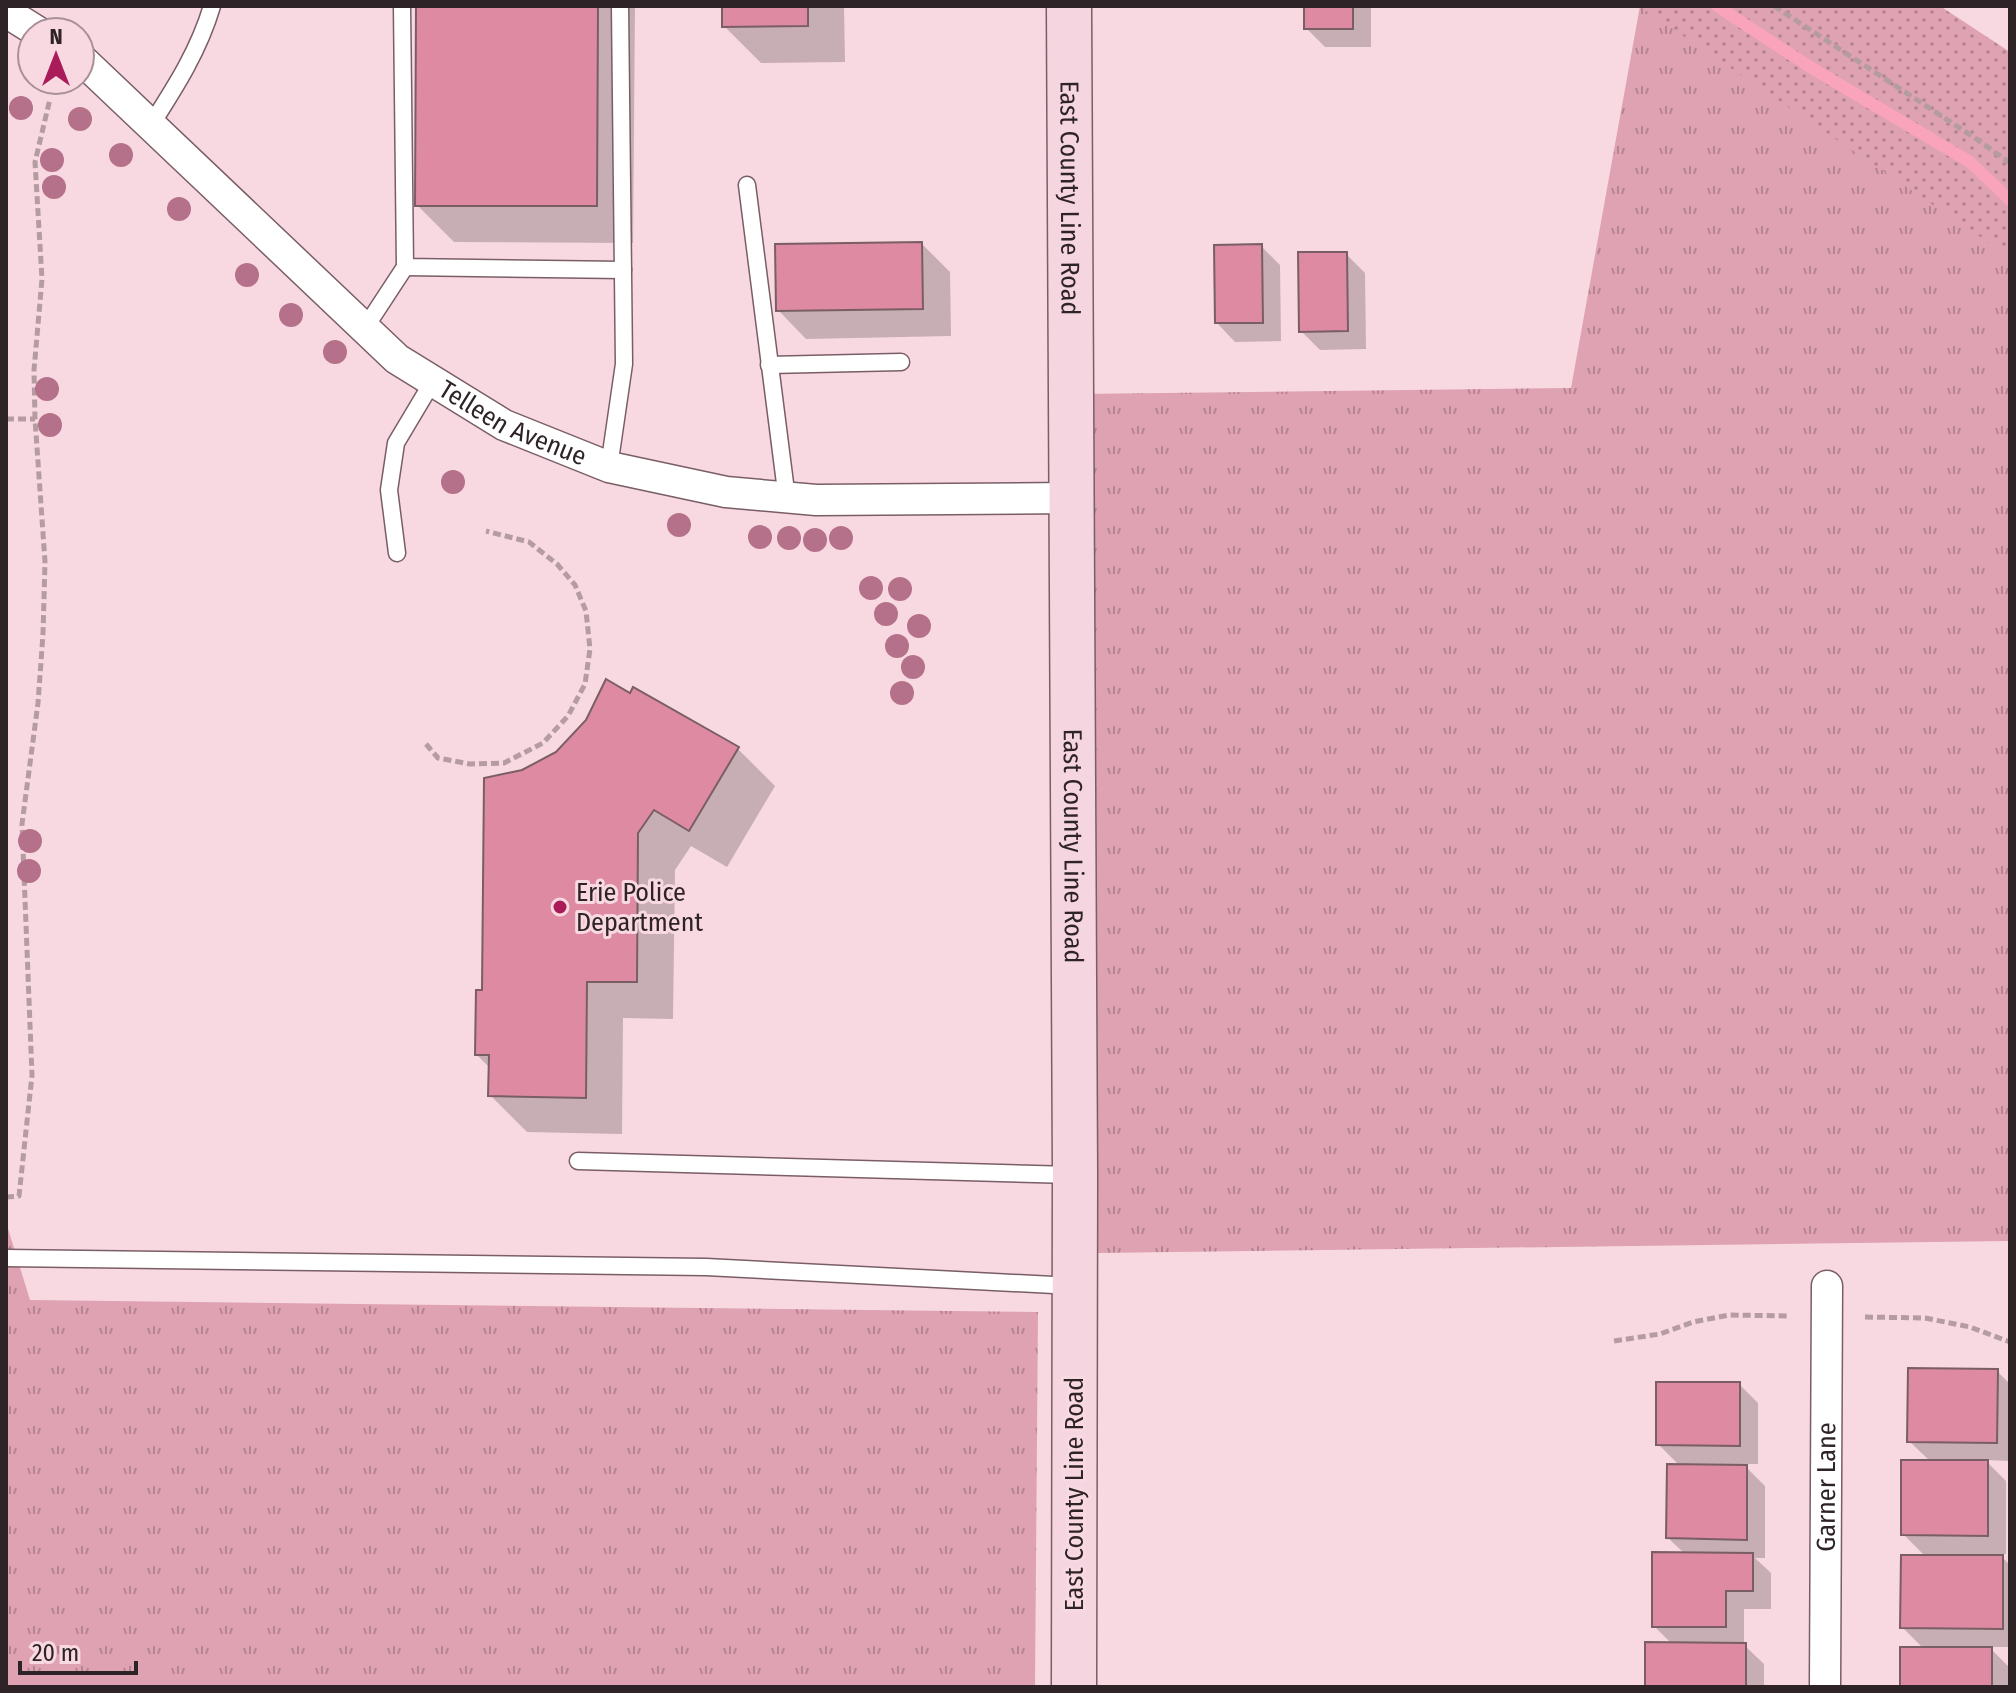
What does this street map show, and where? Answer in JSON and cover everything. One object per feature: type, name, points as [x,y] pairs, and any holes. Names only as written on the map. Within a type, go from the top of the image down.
[{"type":"main road","name":"East County Line Road","points":[[1069,6],[1075,1175],[1074,1687]]},
{"type":"street","name":"Telleen Avenue","points":[[96,73],[397,359],[504,425],[609,467],[726,492],[787,499],[1071,498]]},
{"type":"street","name":"Garner Lane","points":[[1825,1687],[1827,1286]]},
{"type":"lane","points":[[151,125],[191,61],[206,29],[212,6]]},
{"type":"lane","points":[[365,328],[405,267],[402,6]]},
{"type":"lane","points":[[609,467],[624,364],[620,6]]},
{"type":"lane","points":[[747,185],[787,499]]},
{"type":"lane","points":[[405,267],[623,270]]},
{"type":"lane","points":[[769,365],[901,362]]},
{"type":"lane","points":[[397,553],[389,490],[396,443],[433,381]]},
{"type":"lane","points":[[578,1161],[1075,1175]]},
{"type":"lane","points":[[6,1258],[706,1267],[1075,1286]]},
{"type":"path","points":[[1774,6],[2010,163]]},
{"type":"path","points":[[6,1197],[19,1196],[32,1075],[22,824],[38,703],[43,634],[45,562],[34,370],[42,279],[35,162],[50,99]]},
{"type":"path","points":[[6,419],[35,419]]},
{"type":"path","points":[[426,744],[438,758],[470,764],[504,763],[543,743],[568,716],[585,684],[590,649],[586,611],[575,585],[557,564],[529,542],[486,531]]},
{"type":"path","points":[[1614,1341],[1660,1334],[1693,1322],[1729,1315],[1790,1316]]},
{"type":"path","points":[[1865,1317],[1925,1318],[1970,1327],[2010,1342]]},
{"type":"green space","points":[[1639,6],[1940,6],[2010,52],[2010,257]]},
{"type":"green space","points":[[1640,6],[2010,194],[2010,1241],[1096,1253],[1077,394],[1571,388]]},
{"type":"green space","points":[[6,1222],[30,1300],[1038,1312],[1035,1687],[6,1687]]},
{"type":"building","points":[[416,6],[598,6],[597,206],[415,206]]},
{"type":"building","points":[[722,6],[808,6],[808,26],[722,27]]},
{"type":"building","points":[[1304,6],[1353,6],[1353,29],[1304,29]]},
{"type":"building","points":[[922,242],[923,309],[776,311],[775,244]]},
{"type":"building","points":[[1262,244],[1263,323],[1215,323],[1214,245]]},
{"type":"building","points":[[1298,252],[1347,252],[1348,331],[1299,332]]},
{"type":"building","name":"Erie Police Department","points":[[606,679],[630,693],[633,687],[739,747],[689,831],[654,810],[638,833],[637,982],[587,982],[586,1098],[488,1096],[489,1055],[475,1055],[476,990],[482,990],[484,778],[522,770],[556,752],[586,720]]},
{"type":"building","points":[[1908,1368],[1998,1369],[1997,1443],[1907,1442]]},
{"type":"building","points":[[1656,1382],[1740,1382],[1740,1446],[1656,1445]]},
{"type":"building","points":[[1901,1460],[1988,1460],[1988,1536],[1901,1535]]},
{"type":"building","points":[[1667,1464],[1747,1465],[1747,1540],[1666,1538]]},
{"type":"building","points":[[1652,1552],[1753,1553],[1753,1591],[1726,1591],[1726,1627],[1652,1627]]},
{"type":"building","points":[[1901,1555],[2003,1555],[2003,1629],[1900,1628]]},
{"type":"building","points":[[1645,1642],[1746,1643],[1746,1687],[1645,1687]]},
{"type":"building","points":[[1900,1647],[1992,1647],[1992,1687],[1900,1687]]},
{"type":"waterway","points":[[1717,6],[1810,67],[1970,162],[2010,200]]},
{"type":"place","name":"Erie Police Department","points":[[560,907]]}]
